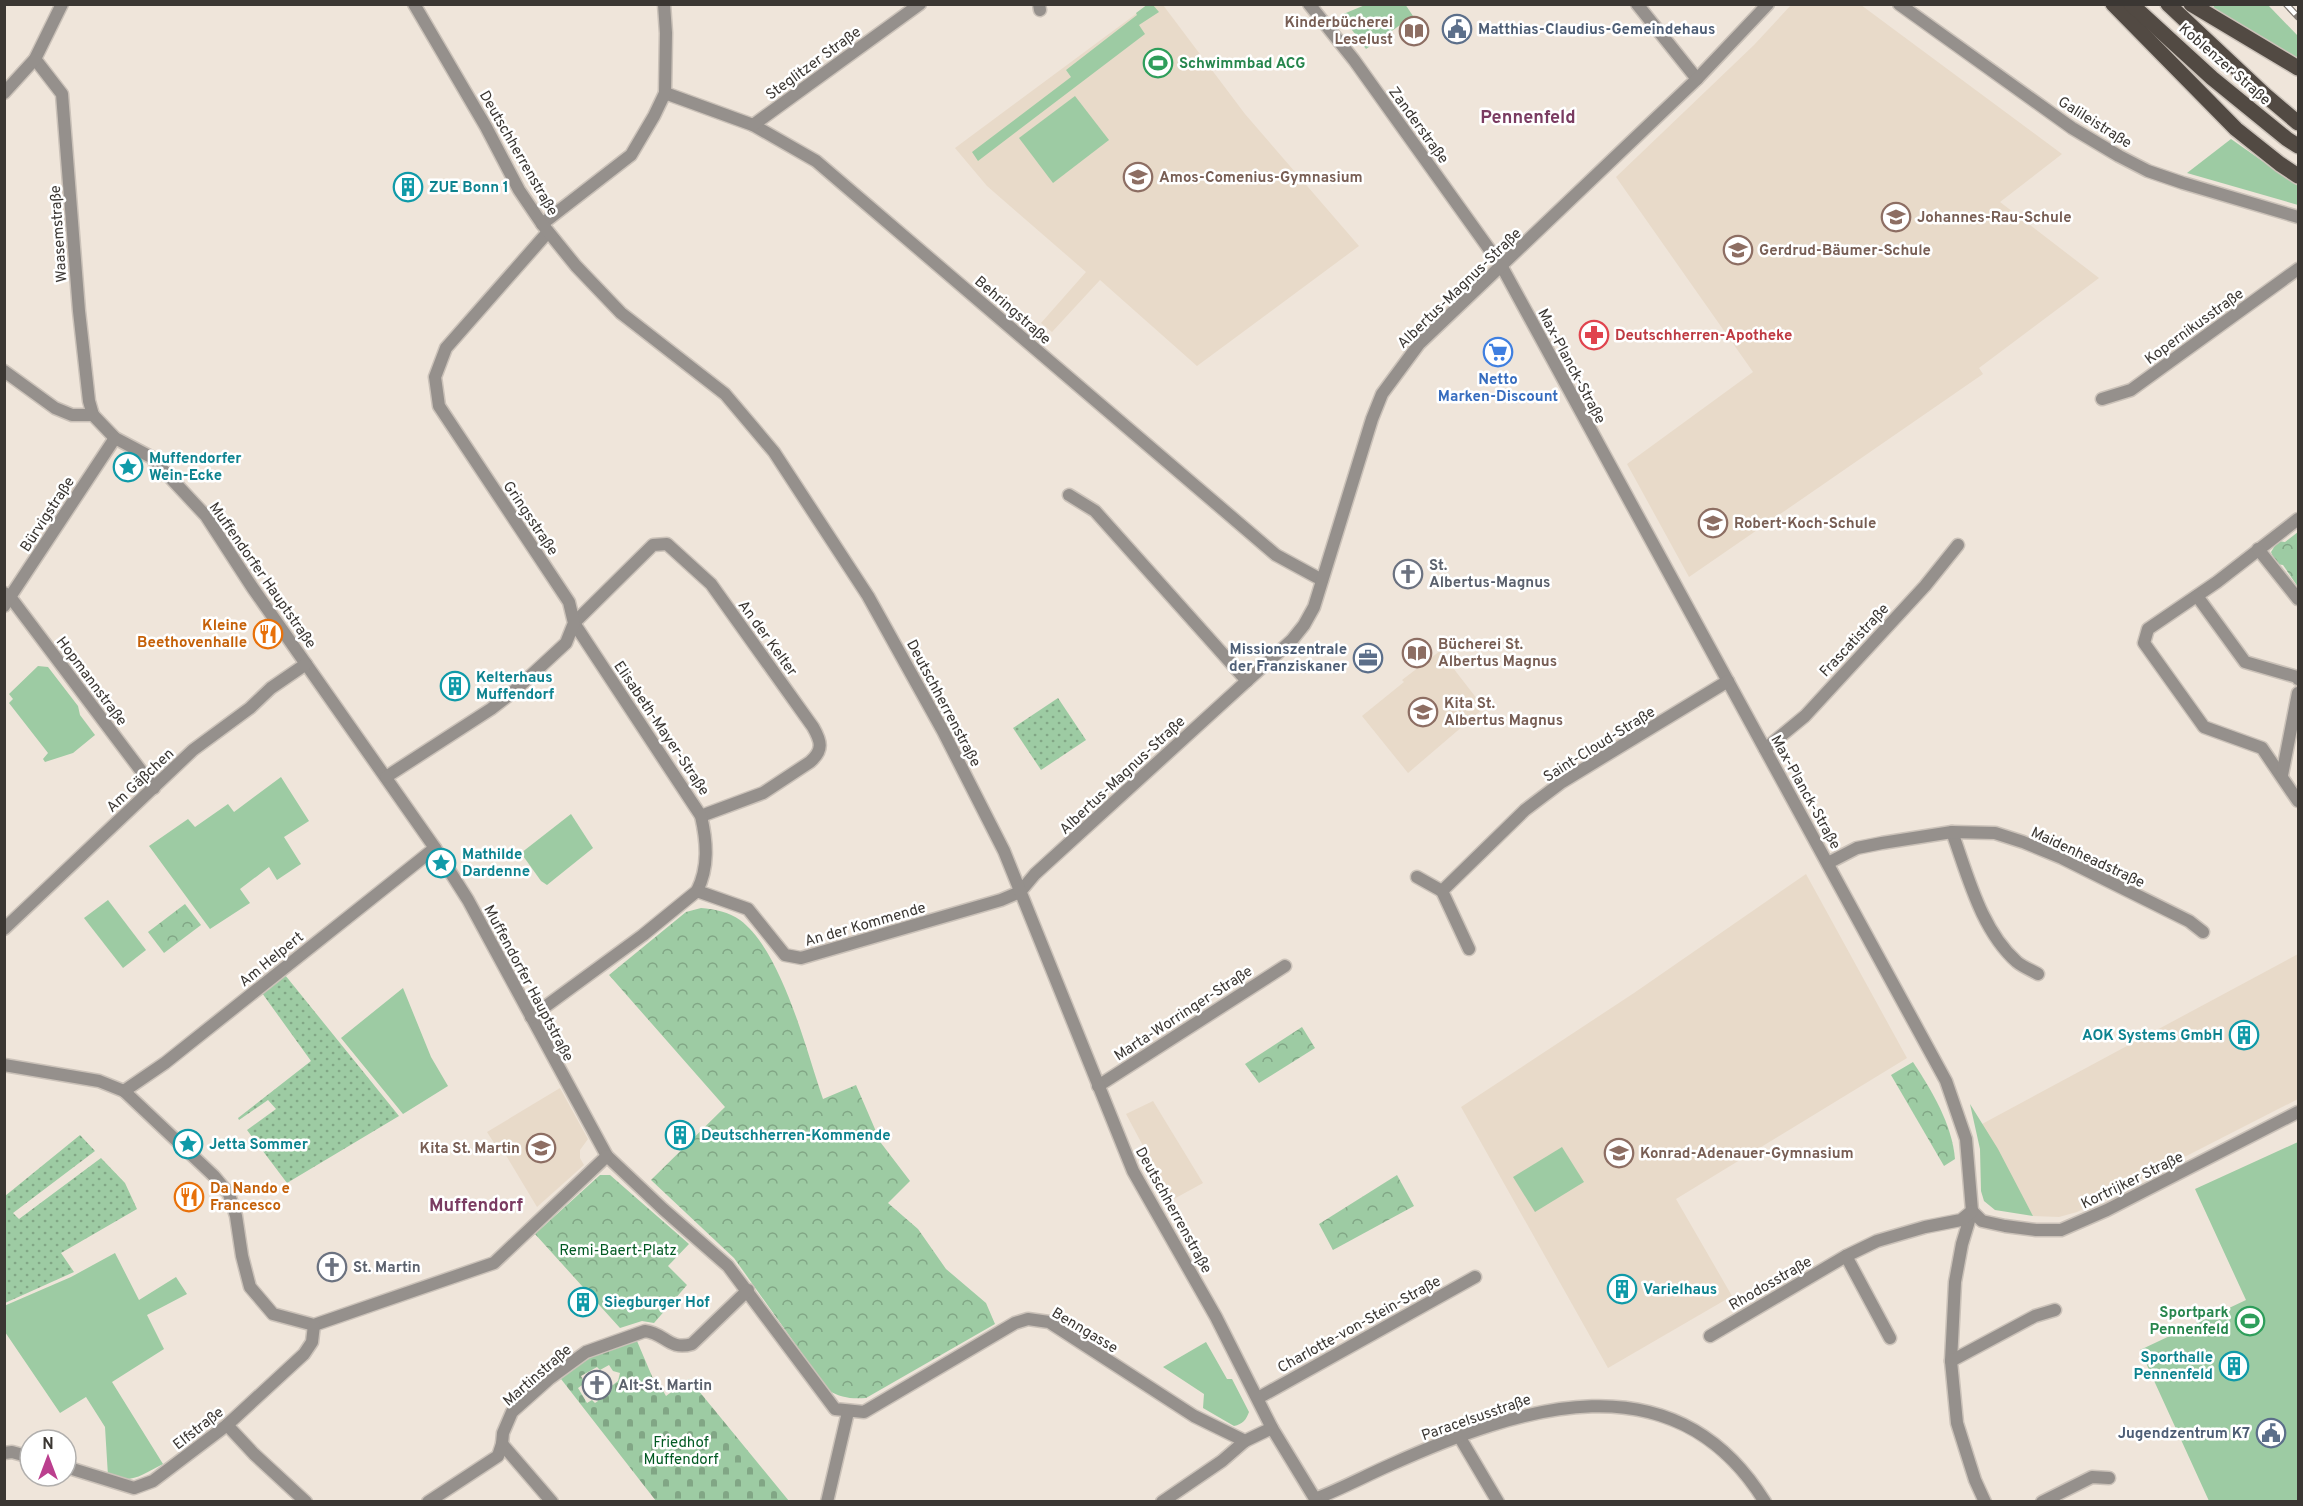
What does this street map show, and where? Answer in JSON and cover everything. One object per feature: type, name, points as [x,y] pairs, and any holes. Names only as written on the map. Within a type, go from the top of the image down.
[{"type":"main road","points":[[2113,4],[2236,129],[2298,176]]},
{"type":"main road","name":"Koblenzer Straße","points":[[2131,4],[2242,104],[2298,146]]},
{"type":"main road","name":"Koblenzer Straße","points":[[2168,4],[2298,123]]},
{"type":"main road","points":[[2191,4],[2298,68]]},
{"type":"street","points":[[4,93],[35,59],[62,4]]},
{"type":"street","name":"Deutschherrenstraße","points":[[414,4],[486,127],[519,189],[545,228],[621,313],[725,394],[774,452],[868,596],[905,661],[1004,851],[1133,1171],[1216,1317],[1272,1428],[1316,1500]]},
{"type":"street","points":[[664,4],[665,93]]},
{"type":"street","name":"Steglitzer Straße","points":[[753,125],[920,4]]},
{"type":"street","name":"Zanderstraße","points":[[1309,4],[1354,60],[1502,267]]},
{"type":"street","points":[[1637,4],[1697,79]]},
{"type":"street","name":"Albertus-Magnus-Straße","points":[[1020,892],[1035,874],[1292,640],[1304,625],[1314,607],[1372,419],[1382,394],[1419,344],[1697,79],[1768,4]]},
{"type":"street","name":"Galileistraße","points":[[1899,4],[2072,129],[2119,156],[2148,171],[2183,183],[2298,217]]},
{"type":"street","name":"Waasemstraße","points":[[35,59],[62,94],[79,311],[89,401],[93,415]]},
{"type":"street","name":"Gringsstraße","points":[[574,623],[569,602],[439,406],[435,376],[446,348],[545,228],[631,155],[665,93]]},
{"type":"street","name":"Behringstraße","points":[[665,93],[753,125],[816,161],[1276,555],[1322,580]]},
{"type":"street","name":"Max-Planck-Straße","points":[[1502,267],[1946,1081],[1966,1139],[1972,1212],[1962,1244],[1955,1282],[1951,1361],[1958,1423],[1975,1480],[1985,1502]]},
{"type":"street","name":"Kopernikusstraße","points":[[2102,399],[2131,390],[2298,269]]},
{"type":"street","points":[[4,371],[55,408],[72,416],[93,415],[114,438]]},
{"type":"street","name":"Bürvigstraße","points":[[7,599],[114,438]]},
{"type":"street","name":"Muffendorfer Hauptstraße","points":[[114,438],[151,457],[206,516],[435,848],[468,900],[607,1156],[728,1266],[748,1290],[827,1400],[835,1409],[848,1412]]},
{"type":"street","points":[[1069,495],[1095,511],[1247,681]]},
{"type":"street","points":[[2298,519],[2197,596],[2148,629],[2144,643],[2204,727],[2262,748],[2298,801]]},
{"type":"street","name":"An der Kelter","points":[[574,623],[653,545],[667,544],[711,584],[813,727],[820,739],[821,748],[818,756],[763,794],[701,816]]},
{"type":"street","name":"Frascatistraße","points":[[1765,749],[1804,716],[1925,586],[1958,545]]},
{"type":"street","points":[[2258,549],[2298,599]]},
{"type":"street","points":[[2197,596],[2245,662],[2297,676],[2298,679]]},
{"type":"street","name":"Hopmannstraße","points":[[7,599],[154,788]]},
{"type":"street","points":[[386,777],[491,709],[513,692],[566,643],[574,623]]},
{"type":"street","name":"Elisabeth-Mayer-Straße","points":[[574,623],[701,816],[706,838],[705,875],[697,891]]},
{"type":"street","name":"Am Gäßchen","points":[[4,929],[193,750],[250,708],[271,688],[306,664]]},
{"type":"street","name":"Saint-Cloud-Straße","points":[[1442,891],[1525,810],[1562,783],[1728,681]]},
{"type":"street","points":[[2282,776],[2298,693]]},
{"type":"street","points":[[1952,832],[1972,889],[1988,922],[2005,949],[2019,963],[2038,974]]},
{"type":"street","name":"Maidenheadstraße","points":[[1828,863],[1857,848],[1952,832],[1995,834],[2023,842],[2062,858],[2189,921],[2203,932]]},
{"type":"street","name":"Am Helpert","points":[[124,1091],[165,1063],[435,848]]},
{"type":"street","points":[[1416,877],[1442,891],[1469,949]]},
{"type":"street","points":[[531,1017],[697,891]]},
{"type":"street","name":"An der Kommende","points":[[697,891],[748,909],[785,955],[801,958],[1001,900],[1020,892]]},
{"type":"street","name":"Marta-Worringer-Straße","points":[[1098,1086],[1285,966]]},
{"type":"street","points":[[4,1065],[99,1081],[124,1091],[214,1176],[229,1194],[236,1216],[242,1256],[250,1287],[273,1314],[314,1325],[494,1263],[607,1156]]},
{"type":"street","name":"Kortrijker Straße","points":[[1972,1212],[1982,1221],[2005,1226],[2061,1230],[2144,1192],[2298,1112]]},
{"type":"street","name":"Rhodosstraße","points":[[1710,1336],[1846,1256],[1877,1241],[1925,1227],[1961,1220],[1972,1212]]},
{"type":"street","points":[[1846,1256],[1890,1338]]},
{"type":"street","name":"Charlotte-von-Stein-Straße","points":[[1258,1398],[1475,1277]]},
{"type":"street","name":"Martinstraße","points":[[428,1502],[498,1456],[503,1432],[512,1412],[549,1379],[586,1352],[645,1331],[654,1332],[673,1345],[692,1344],[748,1290]]},
{"type":"street","points":[[1951,1361],[2035,1316],[2055,1310]]},
{"type":"street","name":"Benngasse","points":[[848,1412],[864,1412],[1015,1323],[1028,1319],[1049,1322],[1194,1416],[1245,1441]]},
{"type":"street","name":"Elfstraße","points":[[78,1471],[134,1488],[153,1481],[227,1425],[303,1354],[312,1342],[314,1325]]},
{"type":"street","name":"Paracelsusstraße","points":[[1316,1500],[1459,1436],[1517,1416],[1565,1407],[1617,1406],[1657,1413],[1682,1424],[1715,1444],[1740,1465],[1765,1502]]},
{"type":"street","points":[[827,1502],[848,1412]]},
{"type":"street","points":[[227,1425],[254,1454],[306,1502]]},
{"type":"street","points":[[1162,1502],[1222,1461],[1245,1441],[1272,1428]]},
{"type":"street","points":[[1459,1436],[1498,1502]]},
{"type":"street","points":[[502,1444],[552,1502]]},
{"type":"street","points":[[2042,1502],[2092,1477],[2109,1478]]},
{"type":"shaded area","points":[[1792,4],[1861,5],[2062,154],[2000,202],[2099,278],[1979,368],[1983,374],[1689,577],[1627,464],[1753,372],[1616,177],[1754,45]]},
{"type":"shaded area","name":"Amos-Comenius-Gymnasium","points":[[1148,5],[1163,5],[1245,114],[1359,246],[1197,366],[1100,280],[1052,332],[1041,323],[1086,272],[987,186],[955,148]]},
{"type":"shaded area","name":"Kita St. Albertus Magnus","points":[[1440,651],[1484,708],[1408,773],[1362,716],[1404,682],[1402,680]]},
{"type":"shaded area","name":"Konrad-Adenauer-Gymnasium","points":[[1806,874],[1907,1058],[1676,1199],[1732,1296],[1608,1368],[1461,1107],[1634,993]]},
{"type":"shaded area","points":[[2298,954],[2298,1099],[2077,1212],[2059,1217],[2033,1216],[1982,1124]]},
{"type":"shaded area","name":"Kita St. Martin","points":[[560,1088],[588,1139],[580,1150],[580,1158],[584,1165],[537,1207],[501,1147],[498,1149],[487,1132]]},
{"type":"shaded area","points":[[1153,1101],[1203,1183],[1172,1200],[1126,1114]]},
{"type":"green space","points":[[1148,4],[1153,5],[1159,12],[1139,25],[1145,34],[978,161],[972,152],[1071,77],[1066,70]]},
{"type":"green space","points":[[1405,4],[1413,16],[1366,49],[1341,15],[1365,5]]},
{"type":"green space","points":[[2213,5],[2268,5],[2298,36],[2298,62],[2218,16]]},
{"type":"green space","points":[[1075,96],[1109,140],[1053,183],[1019,138]]},
{"type":"green space","points":[[2231,139],[2298,186],[2298,205],[2187,173]]},
{"type":"green space","points":[[2298,532],[2298,587],[2283,565],[2276,564],[2271,552],[2278,541],[2285,542]]},
{"type":"green space","points":[[38,666],[48,667],[78,706],[80,715],[95,735],[73,753],[45,762],[43,759],[48,753],[9,703],[13,699],[9,694]]},
{"type":"green space","points":[[1058,698],[1086,740],[1041,770],[1013,728]]},
{"type":"green space","points":[[281,777],[309,821],[284,837],[301,864],[277,880],[269,867],[240,889],[250,903],[210,929],[149,846],[188,819],[195,827],[228,804],[234,812]]},
{"type":"green space","points":[[571,814],[593,848],[547,885],[541,881],[521,853]]},
{"type":"green space","points":[[108,900],[146,950],[123,968],[84,918]]},
{"type":"green space","points":[[185,904],[201,925],[164,953],[148,932]]},
{"type":"green space","points":[[701,908],[731,915],[740,920],[755,935],[768,954],[791,1003],[823,1099],[856,1085],[881,1143],[910,1181],[888,1203],[918,1229],[946,1269],[986,1303],[995,1324],[866,1398],[846,1397],[828,1390],[734,1258],[651,1180],[725,1107],[609,975],[686,912]]},
{"type":"green space","points":[[285,975],[399,1116],[287,1183],[247,1130],[276,1109],[268,1100],[239,1120],[238,1118],[311,1061],[262,993]]},
{"type":"green space","points":[[403,988],[431,1057],[448,1086],[403,1114],[341,1038]]},
{"type":"green space","points":[[1302,1027],[1315,1048],[1259,1083],[1245,1064]]},
{"type":"green space","points":[[1913,1062],[1934,1096],[1950,1133],[1955,1159],[1944,1166],[1891,1075]]},
{"type":"green space","points":[[1970,1104],[1998,1149],[2033,1216],[1995,1210],[1984,1201],[1981,1191],[1980,1149]]},
{"type":"green space","points":[[80,1135],[95,1151],[13,1213],[19,1219],[101,1158],[125,1183],[137,1209],[61,1253],[74,1272],[5,1303],[5,1196]]},
{"type":"green space","name":"Sportpark Pennenfeld","points":[[2298,1142],[2298,1501],[2209,1501],[2140,1350],[2246,1300],[2195,1189]]},
{"type":"green space","points":[[1562,1147],[1584,1182],[1535,1212],[1513,1177]]},
{"type":"green space","name":"Remi-Baert-Platz","points":[[600,1175],[610,1175],[689,1244],[668,1266],[687,1285],[654,1323],[642,1321],[620,1328],[535,1234]]},
{"type":"green space","points":[[1397,1175],[1414,1206],[1333,1250],[1319,1224]]},
{"type":"green space","points":[[115,1253],[139,1300],[176,1277],[187,1294],[147,1315],[164,1349],[112,1382],[163,1464],[131,1479],[108,1476],[105,1427],[86,1397],[60,1413],[5,1332],[4,1306],[71,1277]]},
{"type":"green space","name":"Friedhof Muffendorf","points":[[637,1341],[654,1381],[657,1380],[666,1396],[689,1379],[789,1501],[656,1501],[561,1379],[585,1359]],"holes":[[[609,1365],[613,1371],[620,1373],[618,1381],[609,1388],[610,1390],[596,1398],[598,1401],[595,1403],[592,1400],[587,1403],[578,1388],[585,1383],[581,1376],[597,1367],[600,1370]]]},
{"type":"green space","points":[[1206,1342],[1227,1379],[1232,1379],[1249,1412],[1244,1421],[1237,1425],[1234,1426],[1203,1408],[1204,1394],[1163,1367]]},
{"type":"railway","points":[[2286,4],[2298,17]]},
{"type":"place","name":"Matthias-Claudius-Gemeindehaus","points":[[1457,29]]},
{"type":"place","name":"Kinderbücherei Leselust","points":[[1414,31]]},
{"type":"place","name":"Schwimmbad ACG","points":[[1158,63]]},
{"type":"place","name":"Amos-Comenius-Gymnasium","points":[[1138,177]]},
{"type":"place","name":"ZUE Bonn 1","points":[[408,187]]},
{"type":"place","name":"Johannes-Rau-Schule","points":[[1896,217]]},
{"type":"place","name":"Gerdrud-Bäumer-Schule","points":[[1738,250]]},
{"type":"place","name":"Deutschherren-Apotheke","points":[[1594,335]]},
{"type":"place","name":"Netto Marken-Discount","points":[[1498,352]]},
{"type":"place","name":"Muffendorfer Wein-Ecke","points":[[128,467]]},
{"type":"place","name":"Robert-Koch-Schule","points":[[1713,523]]},
{"type":"place","name":"St. Albertus-Magnus","points":[[1408,574]]},
{"type":"place","name":"Kleine Beethovenhalle","points":[[268,634]]},
{"type":"place","name":"Bücherei St. Albertus Magnus","points":[[1417,653]]},
{"type":"place","name":"Missionszentrale der Franziskaner","points":[[1368,658]]},
{"type":"place","name":"Kelterhaus Muffendorf","points":[[455,686]]},
{"type":"place","name":"Kita St. Albertus Magnus","points":[[1423,712]]},
{"type":"place","name":"Mathilde Dardenne","points":[[441,863]]},
{"type":"place","name":"AOK Systems GmbH","points":[[2244,1035]]},
{"type":"place","name":"Deutschherren-Kommende","points":[[680,1135]]},
{"type":"place","name":"Jetta Sommer","points":[[188,1144]]},
{"type":"place","name":"Kita St. Martin","points":[[541,1148]]},
{"type":"place","name":"Konrad-Adenauer-Gymnasium","points":[[1619,1153]]},
{"type":"place","name":"Da Nando e Francesco","points":[[189,1197]]},
{"type":"place","name":"St. Martin","points":[[332,1267]]},
{"type":"place","name":"Varielhaus","points":[[1622,1289]]},
{"type":"place","name":"Siegburger Hof","points":[[583,1302]]},
{"type":"place","name":"Sportpark Pennenfeld","points":[[2250,1321]]},
{"type":"place","name":"Sporthalle Pennenfeld","points":[[2234,1366]]},
{"type":"place","name":"Alt-St. Martin","points":[[597,1385]]},
{"type":"place","name":"Jugendzentrum K7","points":[[2271,1433]]},
{"type":"district","name":"Pennenfeld","points":[[1528,117]]},
{"type":"district","name":"Muffendorf","points":[[476,1205]]}]
